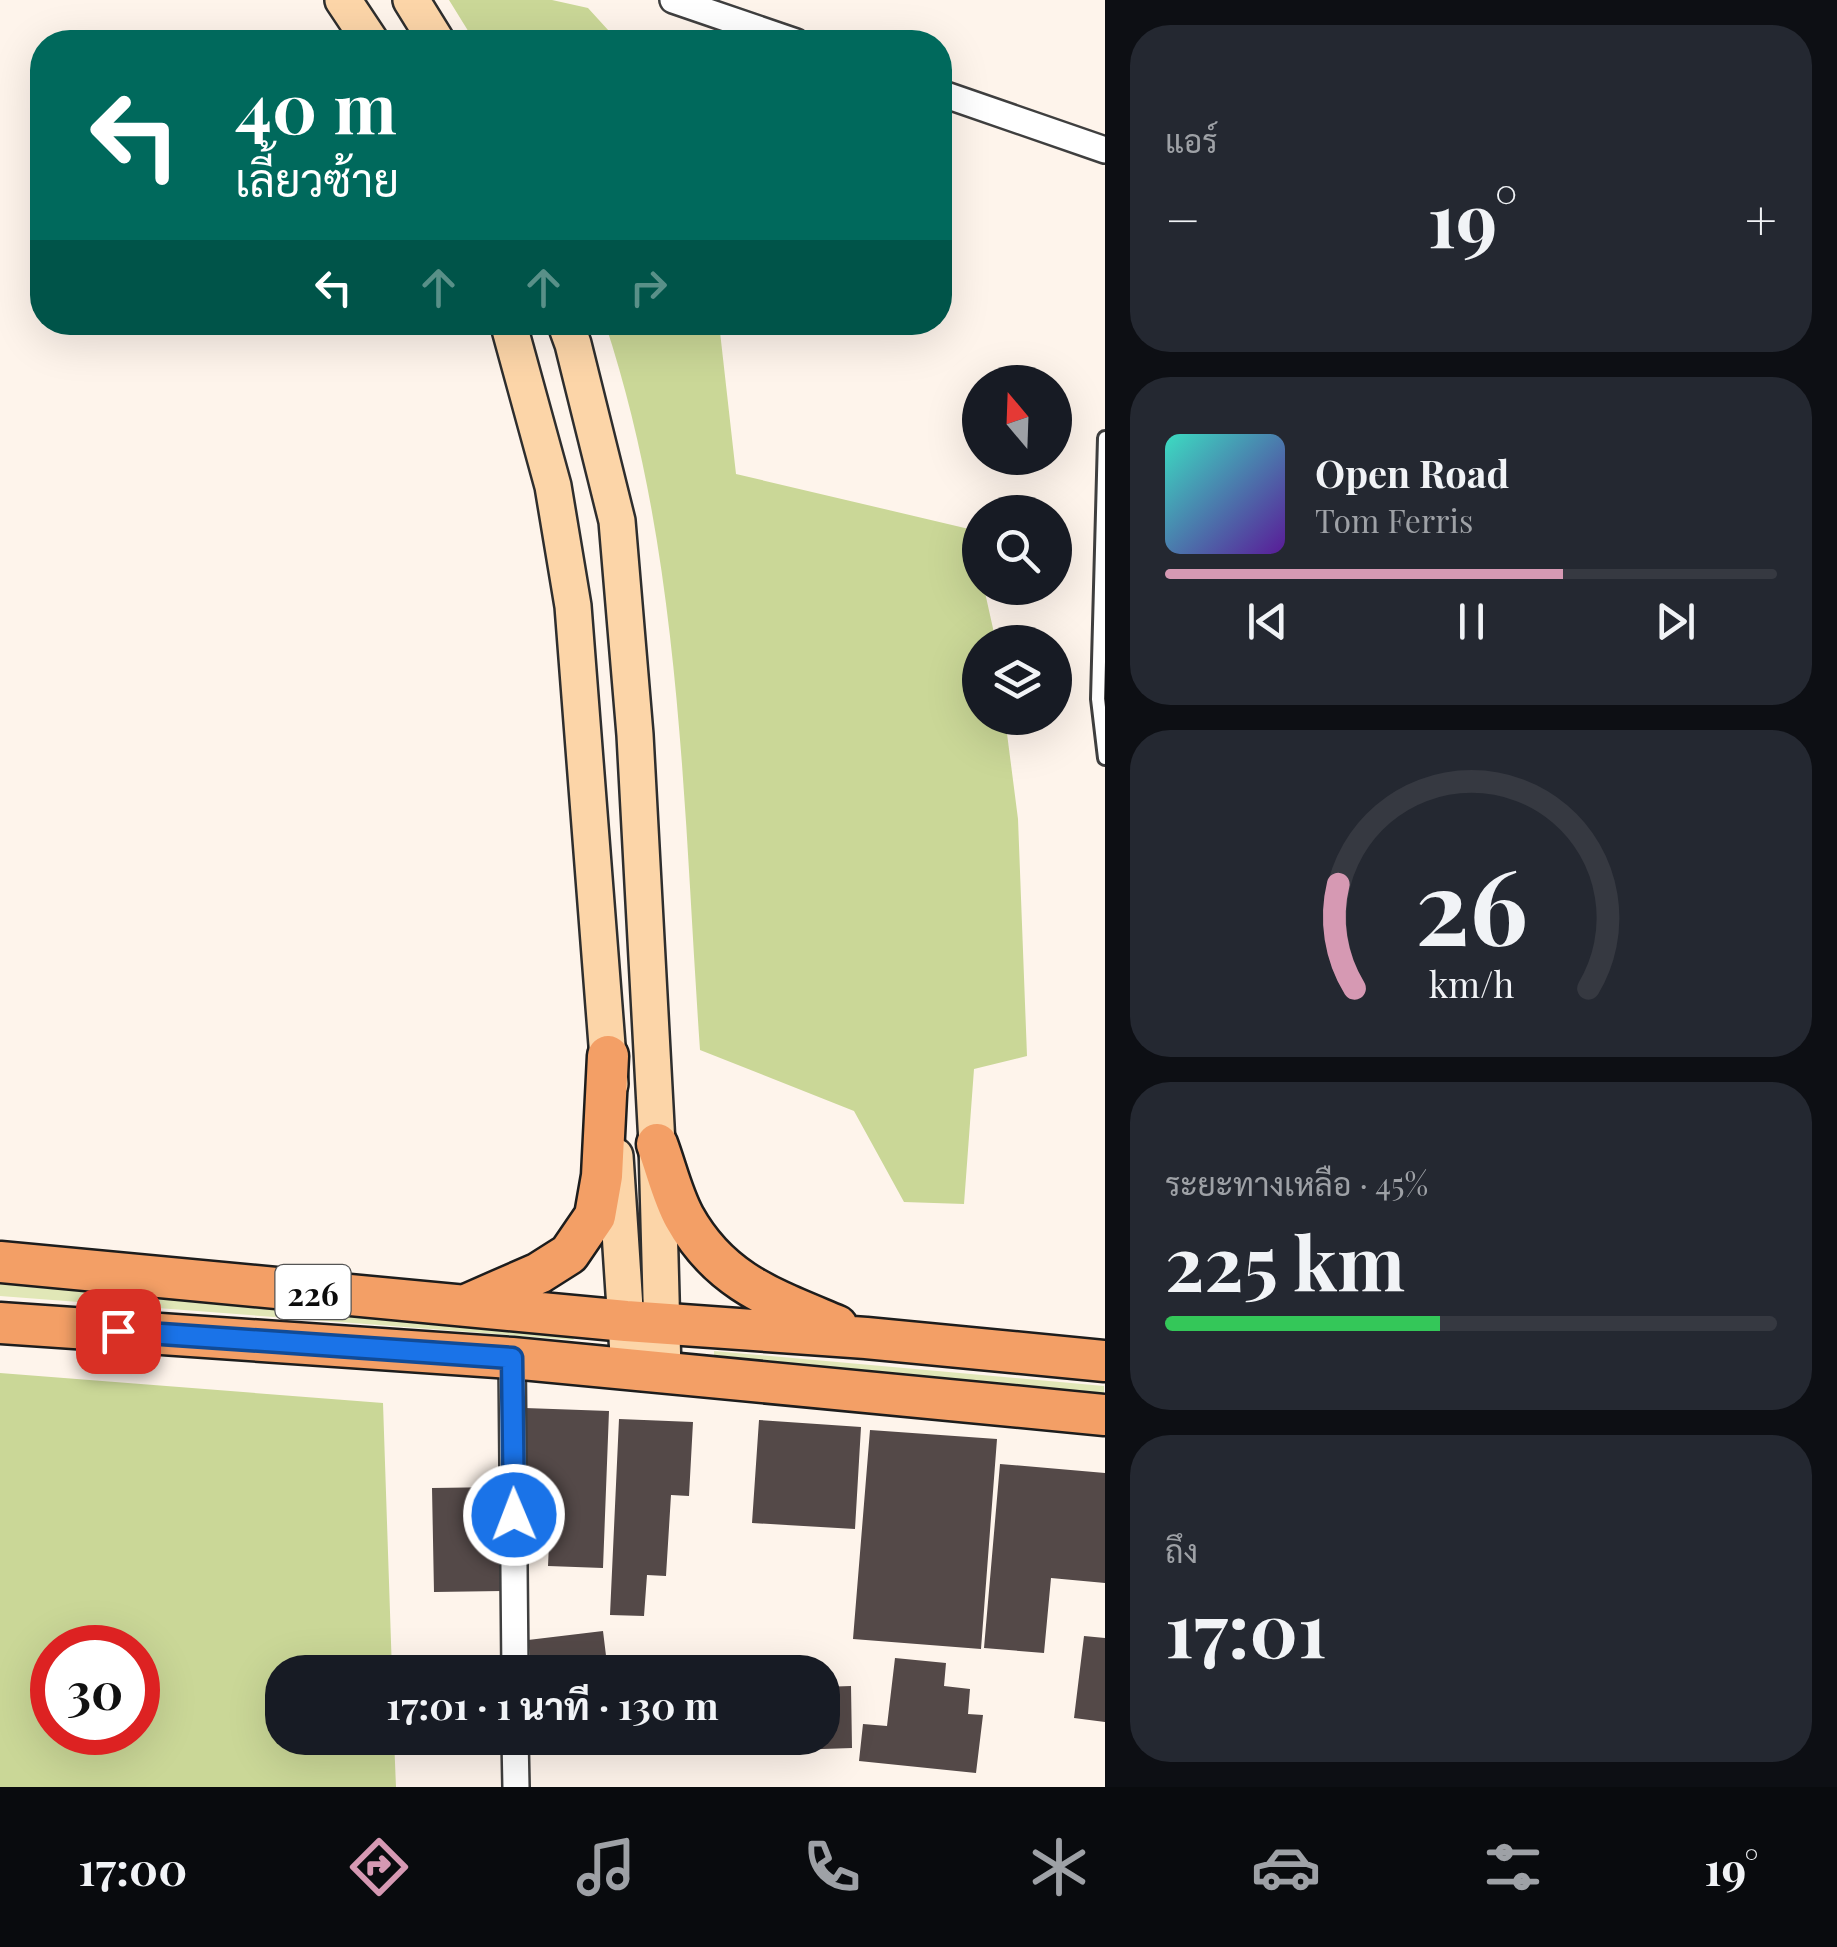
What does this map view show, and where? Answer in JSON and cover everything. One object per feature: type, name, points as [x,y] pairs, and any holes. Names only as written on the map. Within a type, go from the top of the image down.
[{"type":"main road","points":[[342,0],[363,30]]},
{"type":"main road","points":[[411,0],[430,30]]},
{"type":"main road","points":[[512,335],[554,486],[573,606],[608,1056],[644,1323],[646,1371]]},
{"type":"main road","points":[[570,335],[617,521],[635,735],[657,1144],[644,1323]]},
{"type":"main road","points":[[463,1306],[540,1273],[569,1254],[595,1216],[602,1176],[608,1056]]},
{"type":"main road","points":[[657,1144],[683,1215],[711,1258],[748,1287],[866,1338]]},
{"type":"main road","name":"226","points":[[0,1262],[644,1323],[866,1338],[1104,1361]]},
{"type":"main road","name":"226","points":[[0,1323],[512,1358],[1104,1415]]},
{"type":"street","points":[[674,0],[761,30]]},
{"type":"street","points":[[952,96],[1104,150]]},
{"type":"street","points":[[512,1358],[515,1655]]},
{"type":"street","points":[[515,1755],[516,1787]]},
{"type":"lane","points":[[1104,438],[1098,699],[1104,758]]},
{"type":"green space","points":[[449,0],[552,0],[588,8],[608,30],[468,30]]},
{"type":"green space","points":[[608,335],[720,335],[736,474],[962,527],[962,605],[988,605],[992,625],[962,625],[962,735],[1007,735],[1018,819],[1027,1056],[974,1069],[964,1204],[904,1202],[854,1111],[700,1050],[675,683],[650,501]]},
{"type":"green space","points":[[0,1284],[573,1338],[574,1340],[0,1296]]},
{"type":"green space","points":[[714,1351],[1104,1386],[1104,1398],[714,1355]]},
{"type":"green space","points":[[0,1373],[383,1403],[391,1655],[265,1655],[265,1755],[395,1755],[396,1787],[0,1787]]},
{"type":"building","points":[[525,1408],[609,1411],[603,1568],[548,1566],[551,1498],[522,1497]]},
{"type":"building","points":[[619,1419],[693,1422],[689,1496],[671,1495],[666,1576],[647,1575],[644,1616],[610,1615]]},
{"type":"building","points":[[759,1420],[861,1427],[855,1529],[752,1523]]},
{"type":"building","points":[[870,1430],[997,1439],[981,1649],[853,1639]]},
{"type":"building","points":[[1000,1464],[1105,1473],[1105,1583],[1051,1578],[1044,1653],[984,1648]]},
{"type":"building","points":[[501,1487],[502,1591],[434,1592],[432,1488]]},
{"type":"building","points":[[603,1631],[606,1655],[530,1655],[528,1640]]},
{"type":"building","points":[[1084,1636],[1105,1638],[1105,1722],[1074,1718]]},
{"type":"building","points":[[895,1658],[946,1663],[944,1686],[970,1689],[968,1714],[983,1715],[976,1773],[859,1761],[863,1724],[887,1726]]},
{"type":"building","points":[[840,1686],[851,1686],[852,1748],[840,1748]]},
{"type":"route","points":[[118,1331],[512,1358],[514,1515]]}]
